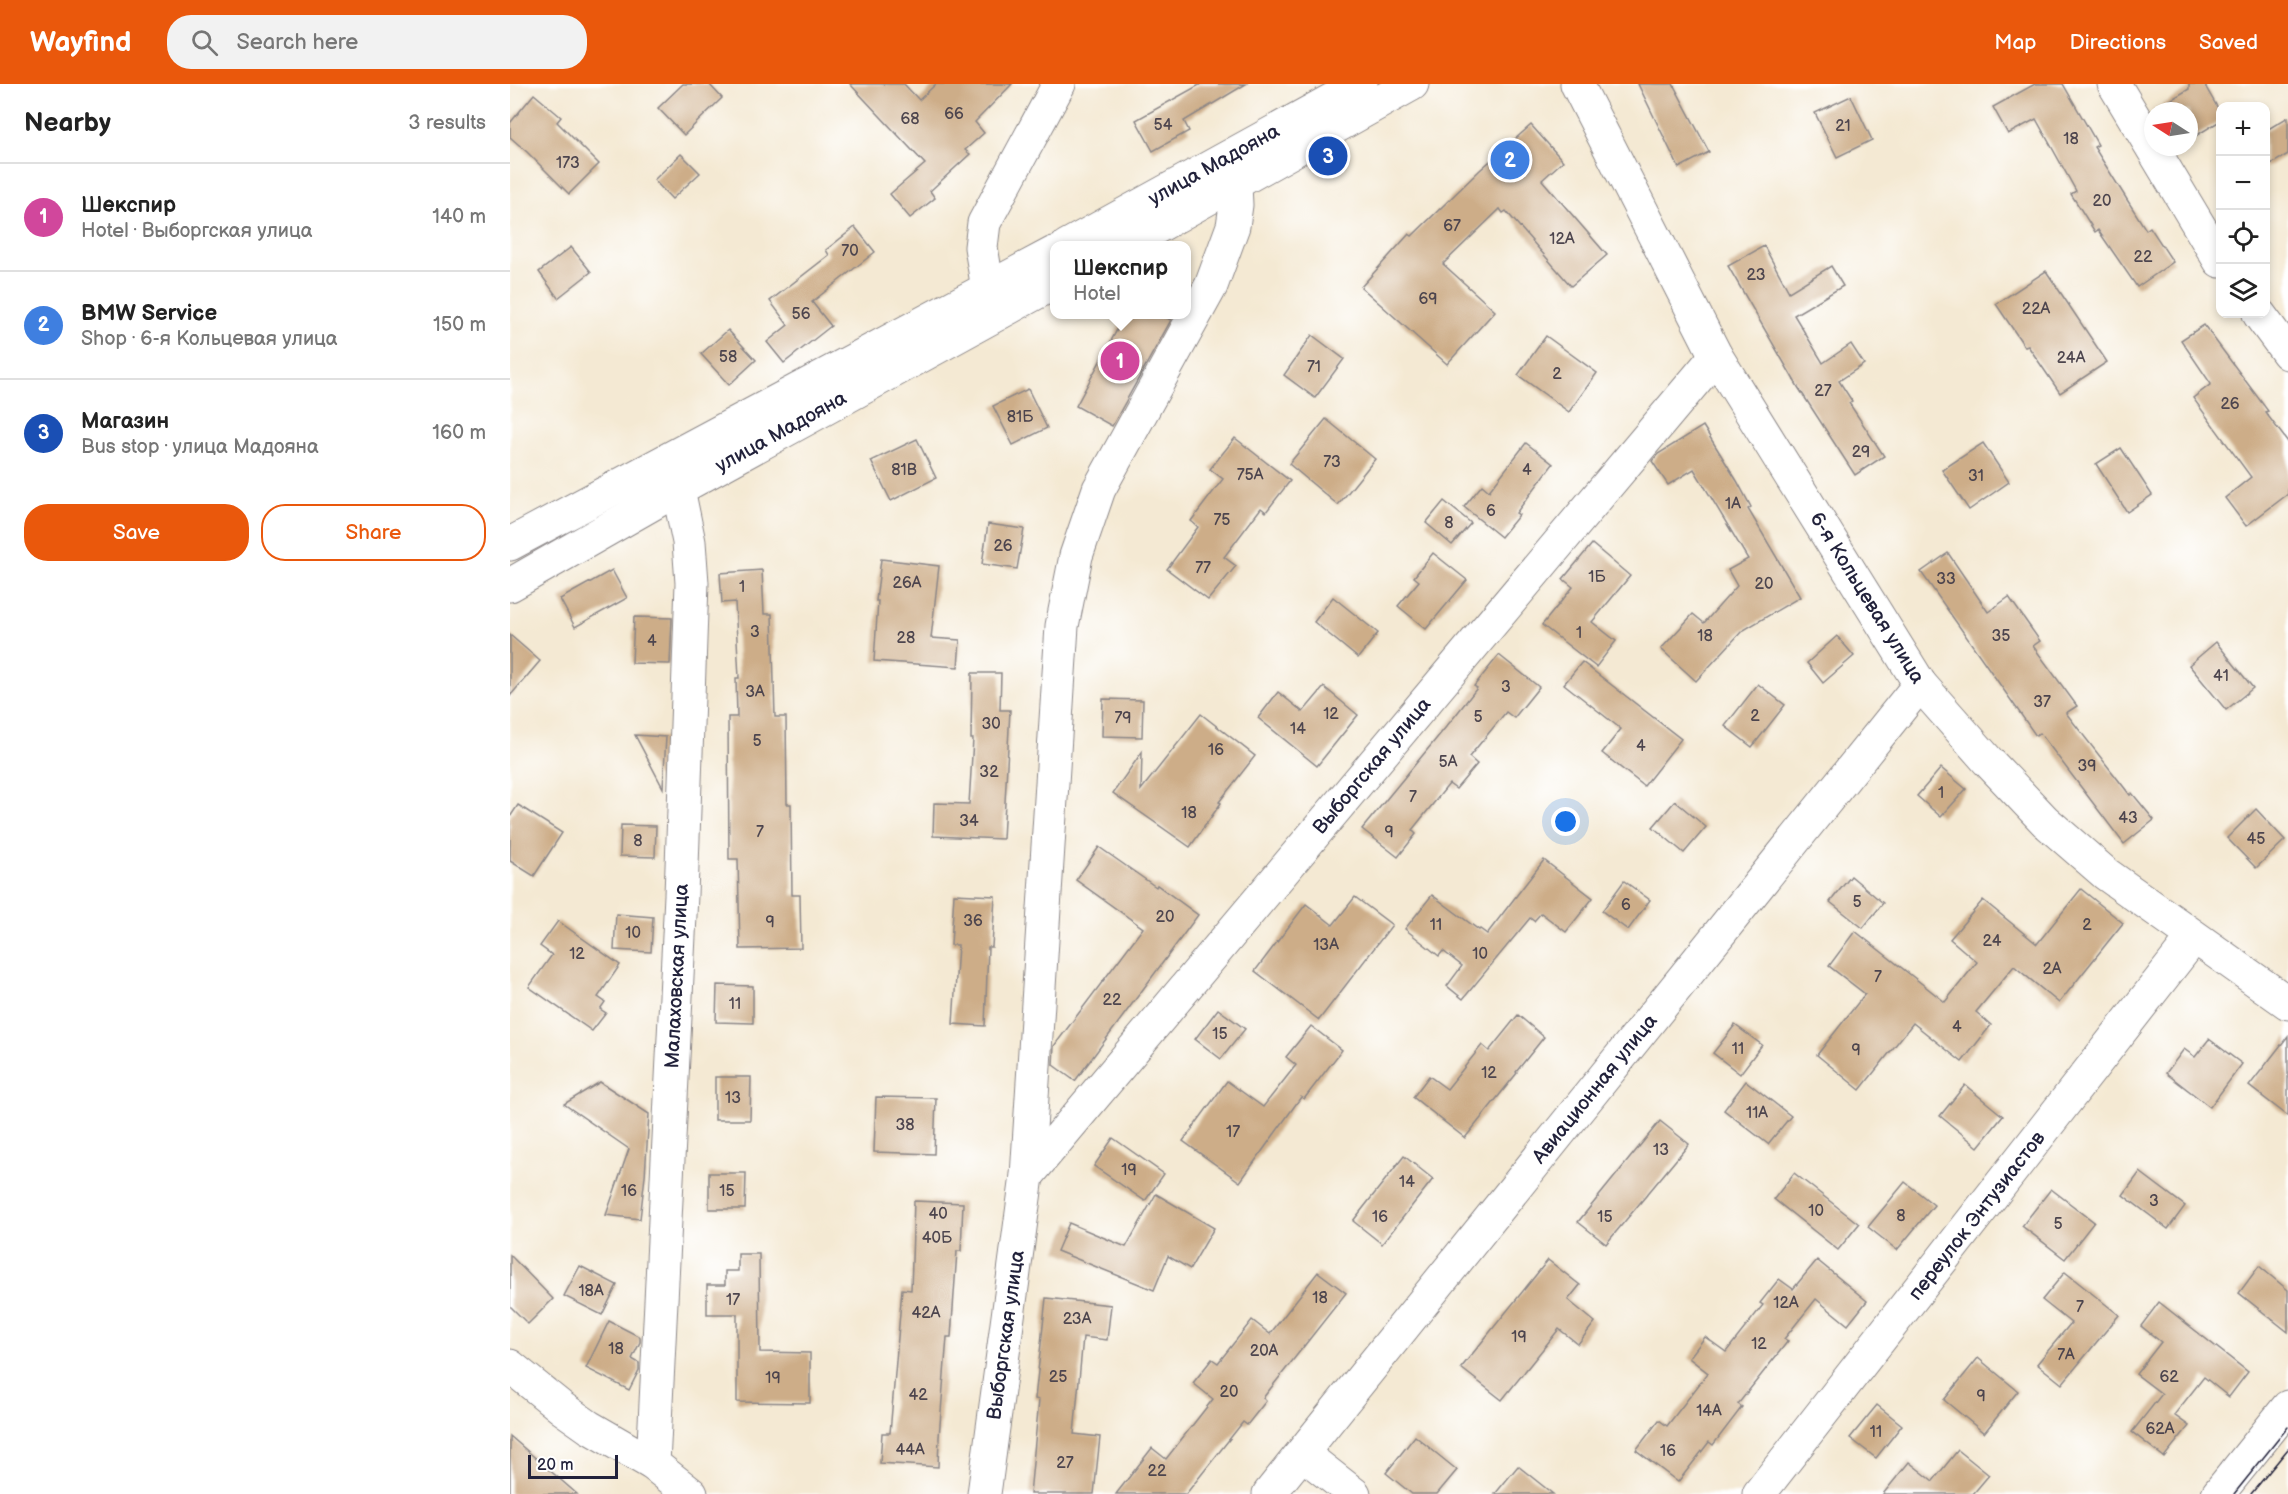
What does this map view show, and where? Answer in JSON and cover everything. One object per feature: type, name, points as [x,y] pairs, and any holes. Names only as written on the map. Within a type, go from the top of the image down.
[{"type":"street","points":[[988,289],[981,247],[984,223],[1059,84]]},
{"type":"street","name":"улица Мадояна","points":[[1076,241],[1360,84]]},
{"type":"street","name":"улица Мадояна","points":[[1132,241],[1412,84]]},
{"type":"street","name":"6-я Кольцевая улица","points":[[1577,84],[1716,356],[1920,684],[2045,821],[2106,874],[2288,1003]]},
{"type":"street","points":[[2114,84],[2216,254]]},
{"type":"street","name":"Выборгская улица","points":[[984,1494],[1027,1176],[1062,626],[1076,556],[1099,489],[1211,286],[1233,226],[1236,205],[1234,185]]},
{"type":"street","name":"улица Мадояна","points":[[510,544],[1050,255]]},
{"type":"street","name":"улица Мадояна","points":[[510,585],[678,489],[1050,285]]},
{"type":"street","points":[[2262,318],[2288,353]]},
{"type":"street","name":"Выборгская улица","points":[[1027,1176],[1716,356]]},
{"type":"street","name":"Малаховская улица","points":[[653,1464],[680,918],[692,595],[689,542],[678,489]]},
{"type":"street","name":"Авиационная улица","points":[[1269,1494],[1920,684]]},
{"type":"street","name":"переулок Энтузиастов","points":[[1759,1494],[2194,937]]},
{"type":"street","points":[[510,1366],[589,1426],[653,1464],[691,1494]]},
{"type":"street","points":[[2218,1494],[2288,1407]]},
{"type":"street","points":[[1303,1454],[1354,1494]]},
{"type":"building","points":[[683,84],[709,84],[722,98],[684,135],[658,108]]},
{"type":"building","points":[[850,84],[904,84],[919,100],[936,84],[1012,84],[975,122],[984,133],[965,150],[970,154],[930,191],[935,198],[910,218],[890,194],[925,164]]},
{"type":"building","points":[[1201,84],[1246,84],[1184,121],[1189,131],[1153,151],[1136,120]]},
{"type":"building","points":[[1638,84],[1673,84],[1709,152],[1679,168]]},
{"type":"building","points":[[2035,84],[2063,84],[2098,145],[2094,147],[2146,230],[2150,227],[2173,262],[2137,287],[2098,230],[2095,232],[2071,194],[2076,191],[2036,119],[2008,134],[1993,107]]},
{"type":"building","points":[[2189,84],[2204,84],[2216,105],[2216,123],[2198,134],[2198,102],[2167,102],[2189,89]]},
{"type":"building","points":[[534,94],[561,117],[557,122],[599,164],[569,194],[510,137],[510,123]]},
{"type":"building","points":[[1851,96],[1872,140],[1837,157],[1815,113]]},
{"type":"building","points":[[2288,117],[2288,154],[2270,165],[2270,156],[2270,128]]},
{"type":"building","points":[[1531,125],[1563,161],[1542,180],[1607,255],[1571,286],[1506,211],[1503,213],[1500,209],[1443,264],[1495,311],[1447,364],[1361,287],[1409,234],[1412,236],[1480,170]]},
{"type":"building","points":[[681,154],[700,173],[672,199],[654,180]]},
{"type":"building","points":[[855,227],[875,252],[812,302],[831,326],[784,363],[767,342],[788,325],[770,301],[829,255],[826,250]]},
{"type":"building","points":[[1764,246],[1789,292],[1831,266],[1843,286],[1794,315],[1823,363],[1851,344],[1864,364],[1839,381],[1852,401],[1849,403],[1884,456],[1855,475],[1798,387],[1728,266]]},
{"type":"building","points":[[571,247],[591,272],[558,298],[539,272]]},
{"type":"building","points":[[2046,271],[2107,362],[2060,393],[1996,304]]},
{"type":"building","points":[[1123,319],[1171,320],[1112,426],[1076,406]]},
{"type":"building","points":[[2204,325],[2268,411],[2265,412],[2288,442],[2288,494],[2246,526],[2225,498],[2251,477],[2193,398],[2211,384],[2181,340]]},
{"type":"building","points":[[728,330],[756,360],[729,385],[701,354]]},
{"type":"building","points":[[1312,335],[1344,359],[1315,398],[1284,375]]},
{"type":"building","points":[[1546,336],[1597,373],[1569,412],[1518,375]]},
{"type":"building","points":[[1028,389],[1047,428],[1013,445],[993,406]]},
{"type":"building","points":[[1326,419],[1375,459],[1338,505],[1289,464]]},
{"type":"building","points":[[1703,426],[1737,481],[1751,507],[1748,509],[1800,597],[1742,631],[1696,681],[1661,649],[1693,614],[1704,623],[1737,586],[1728,570],[1748,559],[1694,469],[1668,485],[1652,461],[1658,454]]},
{"type":"building","points":[[1235,438],[1290,481],[1266,512],[1261,508],[1224,557],[1236,566],[1208,600],[1167,569],[1198,527],[1191,521],[1223,479],[1210,469]]},
{"type":"building","points":[[917,439],[936,478],[891,501],[871,461]]},
{"type":"building","points":[[1526,443],[1553,464],[1516,513],[1519,515],[1501,537],[1464,507],[1482,485],[1489,491]]},
{"type":"building","points":[[1983,443],[2009,482],[1969,510],[1942,470]]},
{"type":"building","points":[[2121,448],[2152,495],[2127,512],[2096,464]]},
{"type":"building","points":[[1444,501],[1471,523],[1452,545],[1426,523]]},
{"type":"building","points":[[988,524],[1024,529],[1017,569],[982,564]]},
{"type":"building","points":[[1592,544],[1630,576],[1592,622],[1616,641],[1596,667],[1542,625],[1573,587],[1563,579]]},
{"type":"building","points":[[1433,553],[1467,580],[1426,629],[1398,606],[1419,581],[1414,577]]},
{"type":"building","points":[[1948,553],[1988,612],[2009,597],[2040,641],[2033,646],[2077,706],[2066,713],[2130,795],[2132,793],[2154,820],[2124,844],[2040,733],[2036,736],[1921,572]]},
{"type":"building","points":[[881,559],[939,566],[931,638],[960,640],[958,667],[874,661],[878,601],[876,601]]},
{"type":"building","points":[[612,570],[627,598],[575,627],[560,599]]},
{"type":"building","points":[[762,570],[764,614],[772,614],[775,717],[786,717],[787,804],[791,804],[792,895],[800,895],[801,948],[740,949],[738,859],[729,859],[728,717],[737,717],[736,678],[739,678],[735,602],[722,603],[720,573]]},
{"type":"building","points":[[1333,597],[1378,633],[1358,658],[1314,622]]},
{"type":"building","points":[[634,617],[672,618],[670,664],[632,663]]},
{"type":"building","points":[[510,635],[540,661],[510,696]]},
{"type":"building","points":[[1837,636],[1854,656],[1823,683],[1807,663]]},
{"type":"building","points":[[2216,642],[2253,688],[2226,710],[2189,665]]},
{"type":"building","points":[[1499,655],[1539,687],[1514,718],[1506,712],[1469,757],[1477,764],[1456,789],[1449,784],[1412,830],[1416,834],[1398,857],[1362,829],[1455,716],[1477,688],[1474,686]]},
{"type":"building","points":[[1582,662],[1681,739],[1644,786],[1602,753],[1621,729],[1564,684]]},
{"type":"building","points":[[972,673],[1001,673],[1000,710],[1010,710],[1003,839],[933,836],[934,803],[969,804],[973,739],[971,739]]},
{"type":"building","points":[[1758,684],[1785,705],[1752,747],[1725,726]]},
{"type":"building","points":[[1324,687],[1358,715],[1317,766],[1258,718],[1278,692],[1303,712]]},
{"type":"building","points":[[1103,699],[1143,700],[1142,737],[1102,736]]},
{"type":"building","points":[[1201,714],[1255,756],[1219,802],[1221,803],[1190,847],[1113,793],[1142,752],[1141,790]]},
{"type":"building","points":[[635,735],[666,737],[663,788]]},
{"type":"building","points":[[1941,768],[1966,789],[1941,817],[1917,796]]},
{"type":"building","points":[[1675,801],[1706,827],[1684,853],[1653,827]]},
{"type":"building","points":[[518,805],[562,833],[534,876],[510,861],[510,817]]},
{"type":"building","points":[[2256,809],[2285,840],[2256,868],[2227,838]]},
{"type":"building","points":[[621,825],[656,826],[655,857],[620,856]]},
{"type":"building","points":[[1099,847],[1198,915],[1075,1081],[1053,1065],[1054,1046],[1143,928],[1076,880]]},
{"type":"building","points":[[1544,860],[1593,898],[1566,932],[1541,913],[1534,921],[1530,918],[1463,999],[1447,986],[1462,966],[1443,951],[1439,956],[1405,929],[1432,895],[1487,934]]},
{"type":"building","points":[[1851,876],[1883,903],[1863,928],[1830,902]]},
{"type":"building","points":[[1624,881],[1650,900],[1628,930],[1602,911]]},
{"type":"building","points":[[2081,889],[2123,923],[2059,1003],[2014,966],[1976,1012],[1991,1025],[1962,1062],[1913,1023],[1860,1090],[1817,1055],[1865,994],[1829,966],[1855,931],[1945,1002],[1977,962],[1950,939],[1983,900],[2037,944]]},
{"type":"building","points":[[954,894],[995,896],[992,947],[988,947],[985,1026],[953,1024],[958,945],[951,945]]},
{"type":"building","points":[[1355,897],[1392,925],[1319,1020],[1255,971],[1306,904],[1333,925]]},
{"type":"building","points":[[616,914],[653,917],[651,952],[614,950]]},
{"type":"building","points":[[558,921],[620,965],[598,997],[605,1002],[600,1009],[606,1013],[592,1031],[529,987],[552,955],[540,946]]},
{"type":"building","points":[[717,985],[753,986],[753,1023],[716,1022]]},
{"type":"building","points":[[1218,1009],[1245,1029],[1221,1059],[1195,1039]]},
{"type":"building","points":[[1518,1015],[1544,1037],[1465,1138],[1413,1097],[1429,1076],[1447,1089],[1482,1045],[1489,1051]]},
{"type":"building","points":[[1735,1025],[1762,1045],[1740,1074],[1713,1053]]},
{"type":"building","points":[[1311,1026],[1342,1050],[1304,1099],[1301,1097],[1240,1182],[1183,1141],[1227,1081],[1263,1107],[1296,1065],[1286,1057]]},
{"type":"building","points":[[2288,1036],[2288,1116],[2249,1086]]},
{"type":"building","points":[[2209,1039],[2242,1064],[2210,1107],[2166,1073],[2184,1049],[2195,1057]]},
{"type":"building","points":[[715,1077],[751,1077],[750,1120],[715,1120]]},
{"type":"building","points":[[1746,1081],[1791,1116],[1768,1144],[1724,1110]]},
{"type":"building","points":[[600,1082],[649,1114],[640,1219],[606,1215],[629,1149],[564,1104]]},
{"type":"building","points":[[1965,1085],[2003,1116],[1978,1147],[1940,1116]]},
{"type":"building","points":[[876,1097],[936,1098],[934,1154],[874,1152]]},
{"type":"building","points":[[1660,1121],[1689,1144],[1606,1244],[1578,1222]]},
{"type":"building","points":[[1113,1138],[1164,1174],[1145,1201],[1094,1166]]},
{"type":"building","points":[[1404,1156],[1433,1179],[1382,1244],[1353,1221]]},
{"type":"building","points":[[2140,1172],[2185,1206],[2168,1229],[2123,1195]]},
{"type":"building","points":[[709,1173],[746,1173],[745,1209],[709,1209]]},
{"type":"building","points":[[1794,1173],[1859,1224],[1838,1250],[1774,1199]]},
{"type":"building","points":[[1905,1182],[1934,1205],[1897,1250],[1868,1227]]},
{"type":"building","points":[[2051,1189],[2094,1222],[2065,1259],[2022,1226]]},
{"type":"building","points":[[1156,1194],[1214,1228],[1190,1269],[1168,1256],[1154,1290],[1057,1251],[1069,1223],[1126,1247]]},
{"type":"building","points":[[914,1201],[963,1203],[961,1251],[957,1251],[951,1337],[947,1337],[938,1467],[880,1463],[882,1433],[890,1433],[902,1289],[911,1290]]},
{"type":"building","points":[[738,1254],[759,1254],[760,1352],[810,1353],[810,1403],[737,1402],[737,1314],[707,1314],[707,1285],[725,1285],[725,1271],[738,1271]]},
{"type":"building","points":[[510,1255],[553,1299],[528,1324],[510,1306]]},
{"type":"building","points":[[1548,1260],[1580,1285],[1568,1300],[1595,1322],[1578,1344],[1559,1329],[1502,1400],[1461,1368]]},
{"type":"building","points":[[1817,1260],[1867,1301],[1848,1325],[1816,1299],[1784,1339],[1788,1341],[1738,1404],[1742,1407],[1713,1445],[1709,1442],[1678,1482],[1636,1450],[1659,1420],[1667,1426],[1708,1373],[1689,1358],[1705,1337],[1726,1352],[1763,1305],[1760,1303],[1779,1279],[1793,1289]]},
{"type":"building","points":[[580,1266],[617,1285],[602,1315],[564,1296]]},
{"type":"building","points":[[2259,1266],[2288,1290],[2288,1332],[2239,1293]]},
{"type":"building","points":[[1318,1272],[1346,1293],[1263,1398],[1266,1401],[1247,1425],[1243,1422],[1186,1494],[1116,1494],[1152,1448],[1166,1459],[1213,1399],[1193,1383],[1212,1359],[1218,1363],[1252,1320],[1270,1334]]},
{"type":"building","points":[[2065,1272],[2119,1315],[2062,1384],[2037,1364],[2071,1323],[2042,1300]]},
{"type":"building","points":[[1046,1298],[1111,1305],[1107,1340],[1083,1337],[1074,1434],[1100,1437],[1094,1494],[1030,1494],[1039,1400],[1035,1399]]},
{"type":"building","points":[[2159,1302],[2248,1372],[2229,1397],[2204,1377],[2174,1415],[2189,1426],[2164,1457],[2132,1432],[2162,1394],[2136,1374],[2161,1342],[2141,1326]]},
{"type":"building","points":[[609,1321],[640,1337],[632,1359],[639,1363],[639,1370],[629,1390],[586,1368]]},
{"type":"building","points":[[1978,1358],[2018,1391],[1984,1433],[1944,1400]]},
{"type":"building","points":[[1877,1405],[1902,1425],[1876,1458],[1850,1438]]},
{"type":"building","points":[[510,1436],[577,1494],[510,1494]]},
{"type":"building","points":[[1415,1436],[1457,1470],[1437,1494],[1412,1494],[1386,1473]]},
{"type":"building","points":[[1958,1450],[1989,1475],[1973,1494],[1883,1494],[1909,1462],[1933,1481]]},
{"type":"building","points":[[1518,1466],[1553,1494],[1495,1494]]},
{"type":"tram line","points":[[2234,1494],[2288,1427]]},
{"type":"tram line","points":[[2251,1494],[2288,1449]]},
{"type":"place","name":"Магазин","points":[[1328,156]]},
{"type":"place","name":"BMW Service","points":[[1510,160]]},
{"type":"place","name":"Шекспир","points":[[1120,361]]}]
